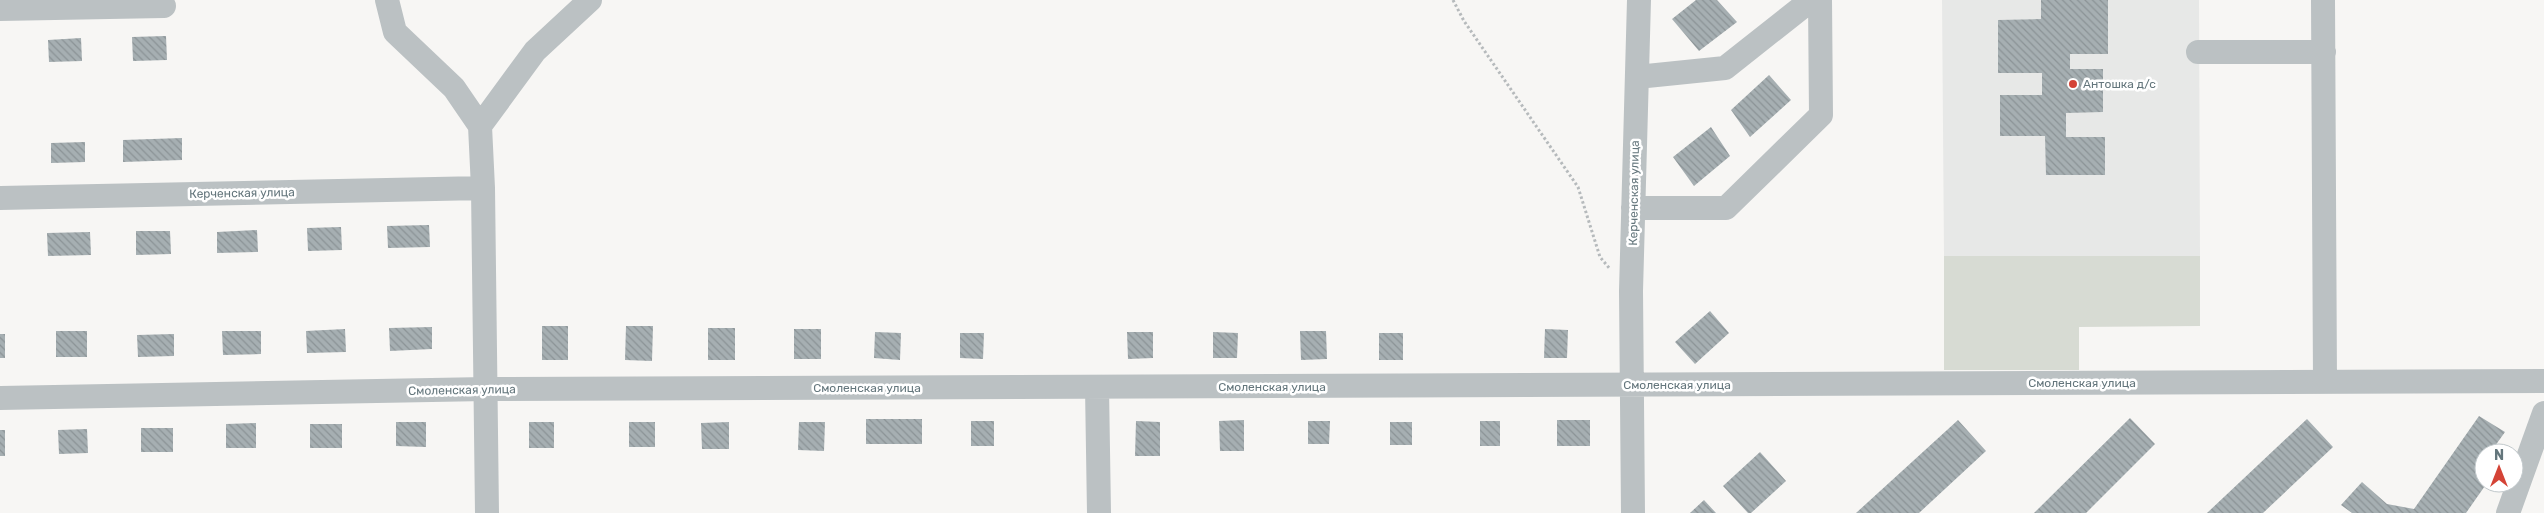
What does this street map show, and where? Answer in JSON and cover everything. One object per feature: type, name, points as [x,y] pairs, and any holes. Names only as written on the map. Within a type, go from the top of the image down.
[{"type":"street","points":[[387,0],[395,32],[454,88],[480,126],[483,188],[487,513]]},
{"type":"street","points":[[480,126],[535,51],[590,0]]},
{"type":"street","name":"Керченская улица","points":[[1634,513],[1631,291],[1639,0]]},
{"type":"street","points":[[1637,77],[1726,68],[1811,0]]},
{"type":"street","points":[[1633,208],[1726,208],[1820,115],[1820,0]]},
{"type":"street","points":[[2324,0],[2325,382]]},
{"type":"street","points":[[0,9],[164,6]]},
{"type":"street","points":[[2198,52],[2324,52]]},
{"type":"street","name":"Керченская улица","points":[[0,198],[483,188]]},
{"type":"street","name":"Смоленская улица","points":[[0,398],[486,389],[2544,381]]},
{"type":"street","points":[[1097,387],[1099,513]]},
{"type":"street","points":[[2508,513],[2544,413]]},
{"type":"path","points":[[1453,0],[1464,21],[1578,187],[1600,258],[1631,291]]},
{"type":"shaded area","points":[[1942,0],[2199,0],[2200,256],[1944,256]]},
{"type":"shaded area","points":[[1944,256],[2200,256],[2200,326],[2079,327],[2079,370],[1944,370]]},
{"type":"building","points":[[1696,0],[1717,0],[1737,22],[1699,51],[1672,19]]},
{"type":"building","name":"Антошка д/с","points":[[2041,0],[2108,0],[2108,54],[2070,54],[2070,69],[2103,69],[2103,112],[2066,113],[2066,137],[2105,137],[2105,175],[2046,175],[2045,136],[2000,136],[2000,95],[2042,95],[2042,73],[1998,73],[1998,20],[2041,19]]},
{"type":"building","points":[[166,36],[167,60],[133,61],[132,37]]},
{"type":"building","points":[[81,38],[82,61],[49,62],[48,40]]},
{"type":"building","points":[[1769,75],[1791,100],[1750,137],[1731,110]]},
{"type":"building","points":[[1711,127],[1730,156],[1694,186],[1673,157]]},
{"type":"building","points":[[182,138],[182,160],[123,162],[123,140]]},
{"type":"building","points":[[85,142],[85,162],[51,163],[51,143]]},
{"type":"building","points":[[429,225],[430,247],[388,248],[387,226]]},
{"type":"building","points":[[341,227],[342,250],[308,251],[307,228]]},
{"type":"building","points":[[257,230],[258,252],[217,253],[217,232]]},
{"type":"building","points":[[136,231],[170,231],[171,254],[136,255]]},
{"type":"building","points":[[90,232],[91,255],[48,256],[47,233]]},
{"type":"building","points":[[1710,311],[1729,333],[1695,364],[1675,342]]},
{"type":"building","points":[[542,326],[568,326],[568,360],[542,360]]},
{"type":"building","points":[[626,326],[653,326],[652,361],[625,360]]},
{"type":"building","points":[[432,327],[432,349],[390,351],[389,328]]},
{"type":"building","points":[[708,328],[735,328],[735,360],[708,360]]},
{"type":"building","points":[[345,329],[346,352],[307,353],[306,331]]},
{"type":"building","points":[[794,329],[821,329],[821,359],[794,359]]},
{"type":"building","points":[[1545,329],[1568,330],[1567,358],[1544,358]]},
{"type":"building","points":[[56,331],[87,331],[87,357],[56,357]]},
{"type":"building","points":[[222,331],[261,331],[261,354],[223,355]]},
{"type":"building","points":[[1300,331],[1326,331],[1327,359],[1301,360]]},
{"type":"building","points":[[875,332],[901,333],[900,360],[874,358]]},
{"type":"building","points":[[1127,332],[1153,332],[1153,358],[1128,359]]},
{"type":"building","points":[[1213,332],[1238,333],[1237,358],[1213,358]]},
{"type":"building","points":[[960,333],[984,333],[983,359],[960,358]]},
{"type":"building","points":[[1379,333],[1403,333],[1403,360],[1379,360]]},
{"type":"building","points":[[0,334],[5,334],[5,358],[0,358]]},
{"type":"building","points":[[174,334],[174,356],[138,357],[137,335]]},
{"type":"building","points":[[2479,416],[2505,432],[2497,443],[2474,443],[2474,493],[2480,493],[2466,513],[2352,513],[2341,505],[2362,482],[2387,504],[2414,509]]},
{"type":"building","points":[[2130,418],[2155,444],[2086,513],[2034,513]]},
{"type":"building","points":[[866,419],[922,419],[922,444],[866,444]]},
{"type":"building","points":[[2307,419],[2333,447],[2263,513],[2207,513]]},
{"type":"building","points":[[1244,420],[1244,451],[1220,451],[1219,421]]},
{"type":"building","points":[[1557,420],[1590,420],[1590,446],[1557,446]]},
{"type":"building","points":[[1958,420],[1986,451],[1919,513],[1856,513]]},
{"type":"building","points":[[971,421],[994,421],[994,446],[971,446]]},
{"type":"building","points":[[1136,421],[1160,422],[1160,456],[1135,456]]},
{"type":"building","points":[[1308,421],[1330,421],[1329,444],[1308,444]]},
{"type":"building","points":[[1480,421],[1500,421],[1500,446],[1480,446]]},
{"type":"building","points":[[396,422],[426,422],[426,447],[396,446]]},
{"type":"building","points":[[529,422],[554,422],[554,448],[529,448]]},
{"type":"building","points":[[629,422],[655,422],[655,447],[629,447]]},
{"type":"building","points":[[729,422],[729,449],[702,449],[701,423]]},
{"type":"building","points":[[799,422],[825,422],[824,451],[798,450]]},
{"type":"building","points":[[1390,422],[1412,422],[1412,445],[1390,445]]},
{"type":"building","points":[[256,423],[256,448],[226,448],[226,424]]},
{"type":"building","points":[[310,424],[342,424],[342,448],[310,448]]},
{"type":"building","points":[[141,428],[173,428],[173,452],[141,452]]},
{"type":"building","points":[[87,429],[88,453],[59,454],[58,430]]},
{"type":"building","points":[[0,430],[5,430],[5,456],[0,456]]},
{"type":"building","points":[[1760,452],[1786,481],[1751,513],[1748,513],[1723,486]]},
{"type":"building","points":[[1704,500],[1716,513],[1690,513]]},
{"type":"place","name":"Антошка д/с","points":[[2073,84]]}]
